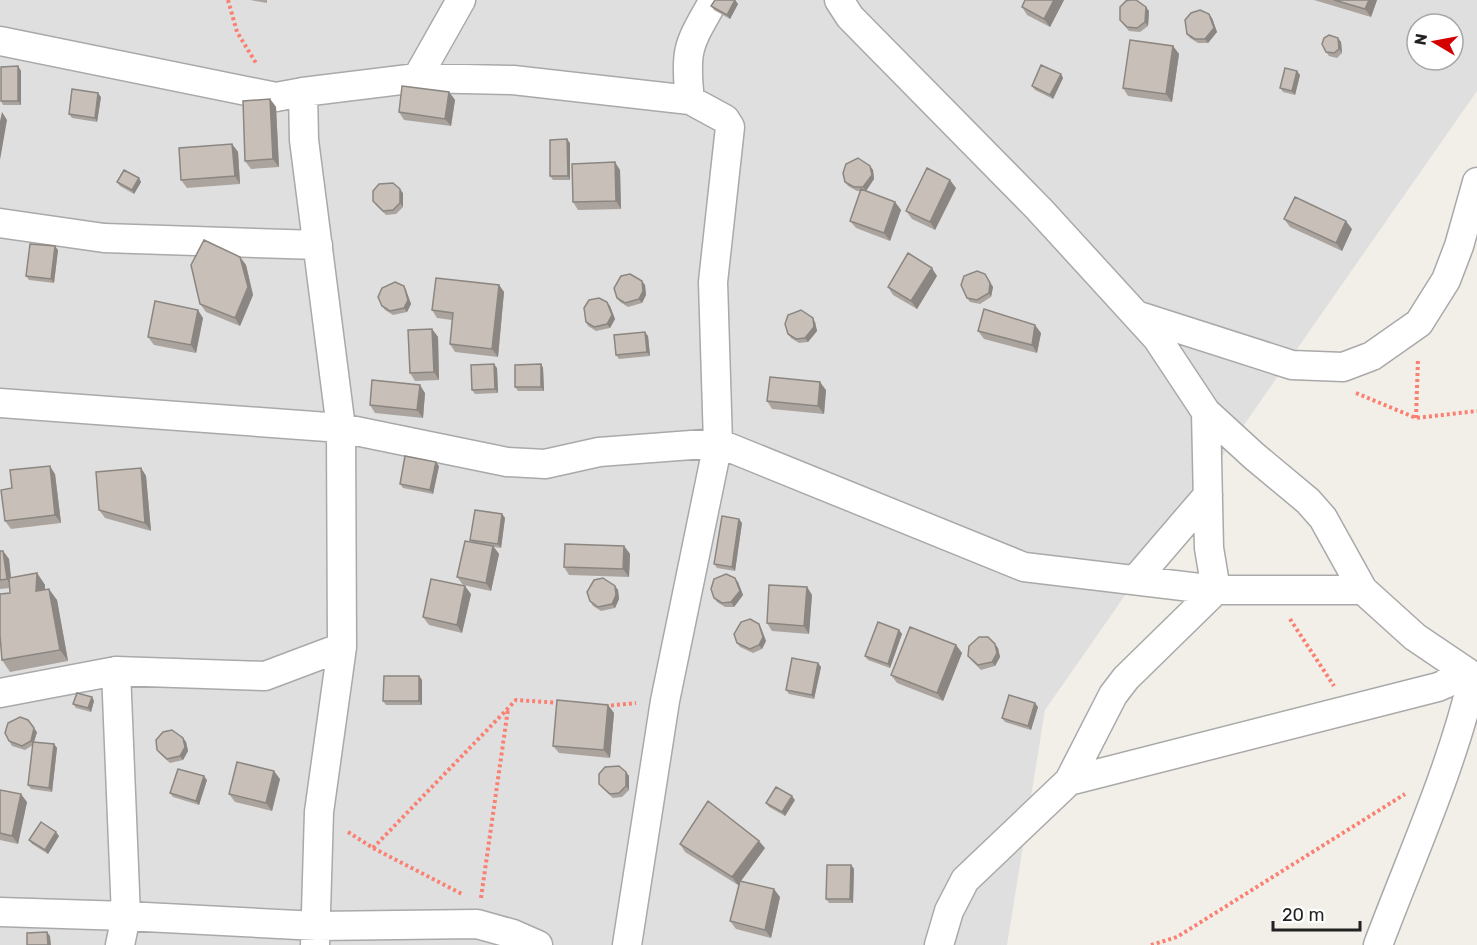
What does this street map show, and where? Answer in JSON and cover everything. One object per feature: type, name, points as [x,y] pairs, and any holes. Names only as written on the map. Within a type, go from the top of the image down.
[{"type":"street","points":[[417,78],[461,0]]},
{"type":"street","points":[[690,100],[687,53],[714,0]]},
{"type":"street","points":[[847,6],[1157,338],[1206,412],[1308,501],[1323,518],[1363,590],[1415,637],[1470,675]]},
{"type":"street","points":[[0,41],[290,94],[417,78],[513,80],[690,100],[725,119],[730,127],[713,282],[718,443],[665,701],[627,945]]},
{"type":"street","points":[[290,94],[304,140],[341,428],[342,647],[319,812],[316,936]]},
{"type":"street","points":[[1136,315],[1292,365],[1343,367],[1372,356],[1419,323],[1446,280],[1459,246],[1477,182]]},
{"type":"street","points":[[0,223],[104,238],[318,245]]},
{"type":"street","points":[[0,402],[341,428],[507,462],[545,464],[599,452],[718,443],[1023,567],[1216,590],[1363,590]]},
{"type":"street","points":[[1206,412],[1209,548],[1216,590]]},
{"type":"street","points":[[1136,579],[1208,495]]},
{"type":"street","points":[[939,945],[949,911],[965,880],[1069,781],[1113,695],[1126,678],[1216,590]]},
{"type":"street","points":[[0,693],[116,671],[265,676],[342,647]]},
{"type":"street","points":[[116,671],[126,916],[120,945]]},
{"type":"street","points":[[1069,781],[1350,711],[1470,675]]},
{"type":"street","points":[[1378,945],[1466,706],[1470,675]]},
{"type":"street","points":[[0,912],[126,916],[316,936],[477,924],[513,934],[538,945]]},
{"type":"path","points":[[228,0],[237,32],[290,94]]},
{"type":"path","points":[[1416,418],[1419,323]]},
{"type":"path","points":[[1354,392],[1416,418],[1477,411]]},
{"type":"path","points":[[1272,591],[1350,711]]},
{"type":"path","points":[[373,848],[516,700],[571,704]]},
{"type":"path","points":[[604,706],[665,701]]},
{"type":"path","points":[[319,812],[373,848],[447,888],[481,901],[508,708]]},
{"type":"path","points":[[1151,945],[1177,937],[1443,770]]},
{"type":"shaded area","points":[[0,0],[1477,0],[1477,91],[1045,710],[1007,945],[0,945]]},
{"type":"building","points":[[715,0],[735,0],[727,15],[711,6]]},
{"type":"building","points":[[1025,0],[1054,0],[1044,19],[1022,7]]},
{"type":"building","points":[[1129,0],[1136,0],[1146,7],[1145,22],[1137,28],[1127,27],[1120,20],[1120,7]]},
{"type":"building","points":[[1334,0],[1369,0],[1365,9]]},
{"type":"building","points":[[1200,10],[1209,14],[1214,28],[1205,39],[1195,39],[1187,34],[1185,20],[1191,13]]},
{"type":"building","points":[[1329,35],[1338,38],[1339,49],[1334,53],[1326,52],[1322,44],[1324,38]]},
{"type":"building","points":[[1130,40],[1173,46],[1166,94],[1123,88]]},
{"type":"building","points":[[1041,65],[1061,74],[1050,95],[1032,86]]},
{"type":"building","points":[[18,66],[18,101],[1,101],[1,67]]},
{"type":"building","points":[[1285,68],[1297,71],[1292,91],[1280,88]]},
{"type":"building","points":[[402,86],[449,92],[445,119],[399,112]]},
{"type":"building","points":[[72,89],[98,93],[95,118],[69,114]]},
{"type":"building","points":[[270,99],[273,159],[245,161],[243,101]]},
{"type":"building","points":[[567,139],[568,176],[550,176],[550,140]]},
{"type":"building","points":[[232,144],[235,176],[181,180],[179,148]]},
{"type":"building","points":[[858,158],[870,166],[872,175],[863,187],[854,187],[845,182],[843,173],[846,164]]},
{"type":"building","points":[[615,162],[616,201],[573,202],[572,164]]},
{"type":"building","points":[[927,168],[950,180],[930,222],[906,211]]},
{"type":"building","points":[[124,170],[139,178],[132,190],[117,182]]},
{"type":"building","points":[[393,183],[400,189],[400,203],[393,210],[383,211],[373,201],[373,191],[379,184]]},
{"type":"building","points":[[861,189],[895,202],[884,233],[850,221]]},
{"type":"building","points":[[1295,197],[1346,221],[1336,243],[1284,219]]},
{"type":"building","points":[[204,240],[240,257],[248,287],[235,318],[200,304],[191,265]]},
{"type":"building","points":[[30,244],[55,246],[51,279],[26,276]]},
{"type":"building","points":[[908,253],[932,268],[911,301],[888,287]]},
{"type":"building","points":[[977,271],[985,274],[990,283],[989,293],[977,300],[967,298],[961,285],[964,276]]},
{"type":"building","points":[[630,274],[642,281],[643,291],[639,299],[625,303],[617,298],[614,288],[621,276]]},
{"type":"building","points":[[436,278],[499,285],[492,349],[450,344],[453,313],[432,310]]},
{"type":"building","points":[[395,282],[404,286],[408,300],[404,308],[390,311],[382,306],[378,297],[382,288]]},
{"type":"building","points":[[599,298],[607,302],[612,315],[607,324],[594,327],[586,322],[584,308],[589,300]]},
{"type":"building","points":[[155,301],[198,310],[191,345],[148,337]]},
{"type":"building","points":[[984,309],[1035,325],[1032,345],[978,331]]},
{"type":"building","points":[[801,310],[813,318],[814,327],[805,338],[796,339],[788,334],[785,324],[788,315]]},
{"type":"building","points":[[432,329],[434,372],[410,373],[408,330]]},
{"type":"building","points":[[645,332],[647,352],[616,355],[614,335]]},
{"type":"building","points":[[494,364],[495,389],[472,390],[471,365]]},
{"type":"building","points":[[541,364],[541,387],[515,387],[515,365]]},
{"type":"building","points":[[770,377],[820,382],[818,406],[767,401]]},
{"type":"building","points":[[372,380],[420,385],[417,410],[370,405]]},
{"type":"building","points":[[405,456],[436,462],[430,490],[400,484]]},
{"type":"building","points":[[50,466],[55,515],[5,521],[1,490],[12,488],[10,470]]},
{"type":"building","points":[[141,468],[145,523],[99,510],[96,472]]},
{"type":"building","points":[[475,510],[502,514],[498,544],[470,540]]},
{"type":"building","points":[[722,516],[739,519],[732,567],[714,564]]},
{"type":"building","points":[[465,541],[493,546],[486,583],[457,577]]},
{"type":"building","points":[[565,544],[624,546],[623,569],[564,567]]},
{"type":"building","points":[[0,551],[3,551],[7,579],[0,580]]},
{"type":"building","points":[[37,573],[36,591],[49,589],[60,650],[2,660],[0,594],[10,593],[9,578]]},
{"type":"building","points":[[726,574],[735,578],[740,591],[731,602],[722,603],[714,598],[711,589],[714,579]]},
{"type":"building","points":[[603,578],[615,586],[616,595],[612,604],[598,607],[590,601],[587,592],[594,580]]},
{"type":"building","points":[[431,579],[465,586],[457,625],[423,617]]},
{"type":"building","points":[[769,585],[807,587],[804,626],[767,623]]},
{"type":"building","points":[[750,619],[759,624],[763,637],[759,645],[750,649],[737,643],[734,634],[741,622]]},
{"type":"building","points":[[878,622],[899,630],[888,664],[865,656]]},
{"type":"building","points":[[910,627],[956,645],[937,693],[891,675]]},
{"type":"building","points":[[979,637],[988,637],[995,644],[997,653],[992,662],[978,665],[968,656],[969,646]]},
{"type":"building","points":[[792,658],[818,663],[812,695],[786,690]]},
{"type":"building","points":[[384,676],[419,676],[419,701],[383,701]]},
{"type":"building","points":[[77,693],[92,697],[88,708],[73,704]]},
{"type":"building","points":[[1009,695],[1035,703],[1028,726],[1002,718]]},
{"type":"building","points":[[557,700],[608,705],[604,750],[553,746]]},
{"type":"building","points":[[20,717],[28,720],[34,728],[31,741],[22,746],[9,741],[5,733],[8,723]]},
{"type":"building","points":[[172,730],[183,738],[185,747],[180,756],[167,759],[157,750],[156,740],[163,732]]},
{"type":"building","points":[[33,742],[54,744],[49,788],[28,785]]},
{"type":"building","points":[[237,762],[274,771],[266,803],[229,794]]},
{"type":"building","points":[[619,766],[626,772],[626,786],[619,793],[610,794],[599,784],[599,774],[605,767]]},
{"type":"building","points":[[178,769],[204,776],[196,801],[170,793]]},
{"type":"building","points":[[776,787],[792,796],[782,812],[766,803]]},
{"type":"building","points":[[0,790],[21,794],[12,836],[0,833]]},
{"type":"building","points":[[708,801],[759,841],[732,877],[680,844]]},
{"type":"building","points":[[41,822],[56,832],[45,850],[29,840]]},
{"type":"building","points":[[827,865],[851,865],[850,899],[826,899]]},
{"type":"building","points":[[740,881],[774,889],[765,930],[730,921]]},
{"type":"building","points":[[47,932],[48,945],[27,945],[27,933]]}]
